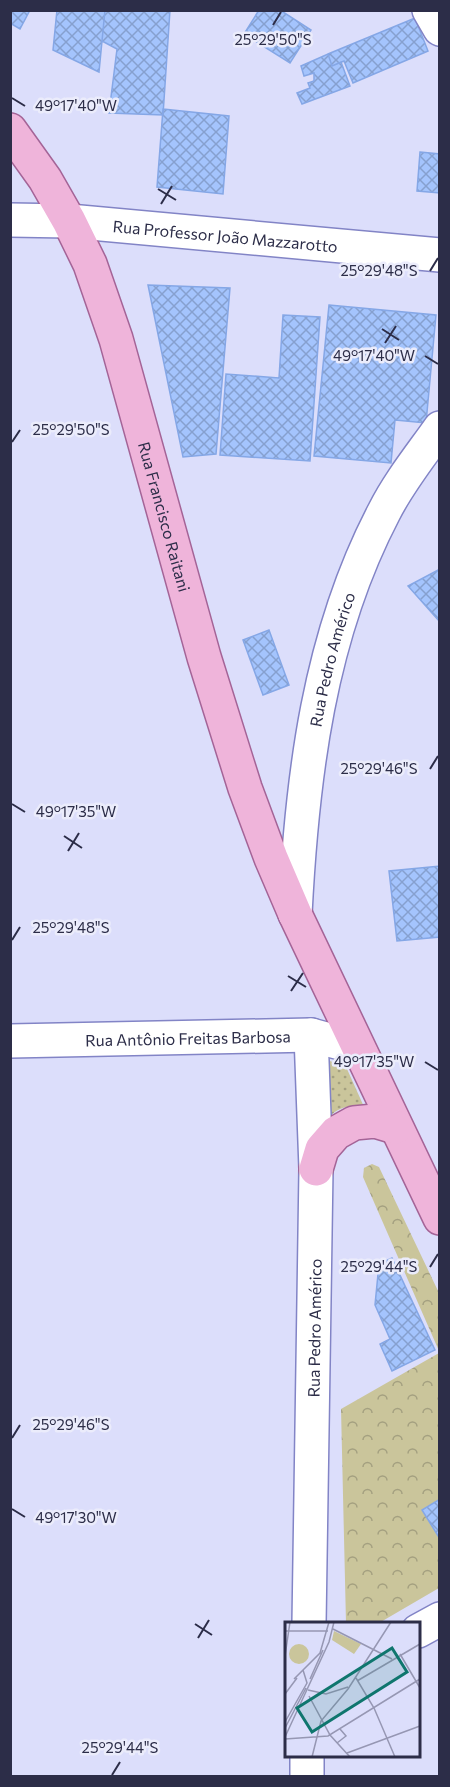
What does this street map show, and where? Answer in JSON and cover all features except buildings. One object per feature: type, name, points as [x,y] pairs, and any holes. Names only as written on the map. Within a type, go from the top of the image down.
[{"type":"main road","name":"Rua Francisco Raitani","points":[[10,130],[45,179],[90,264],[116,339],[204,657],[238,768],[271,858],[295,914],[440,1218]]},
{"type":"main road","points":[[316,1169],[322,1149],[336,1133],[354,1123],[375,1121],[395,1127]]},
{"type":"street","points":[[429,10],[440,29]]},
{"type":"street","name":"Rua Professor João Mazzarotto","points":[[10,220],[69,221],[440,255]]},
{"type":"street","name":"Rua Pedro Américo","points":[[295,914],[298,853],[314,728],[325,670],[341,614],[362,558],[385,510],[440,428]]},
{"type":"street","name":"Rua Pedro Américo","points":[[309,1622],[316,1169],[311,1035]]},
{"type":"street","name":"Rua Antônio Freitas Barbosa","points":[[10,1041],[311,1035],[344,1044],[361,1054]]},
{"type":"street","points":[[420,1630],[440,1618]]},
{"type":"street","points":[[307,1757],[307,1776]]},
{"type":"green space","points":[[328,1060],[347,1069],[365,1109],[343,1108],[325,1121]]},
{"type":"green space","points":[[372,1164],[379,1167],[439,1293],[439,1351],[363,1177],[364,1168]]},
{"type":"green space","points":[[439,1353],[439,1588],[381,1622],[346,1622],[341,1409]]}]
